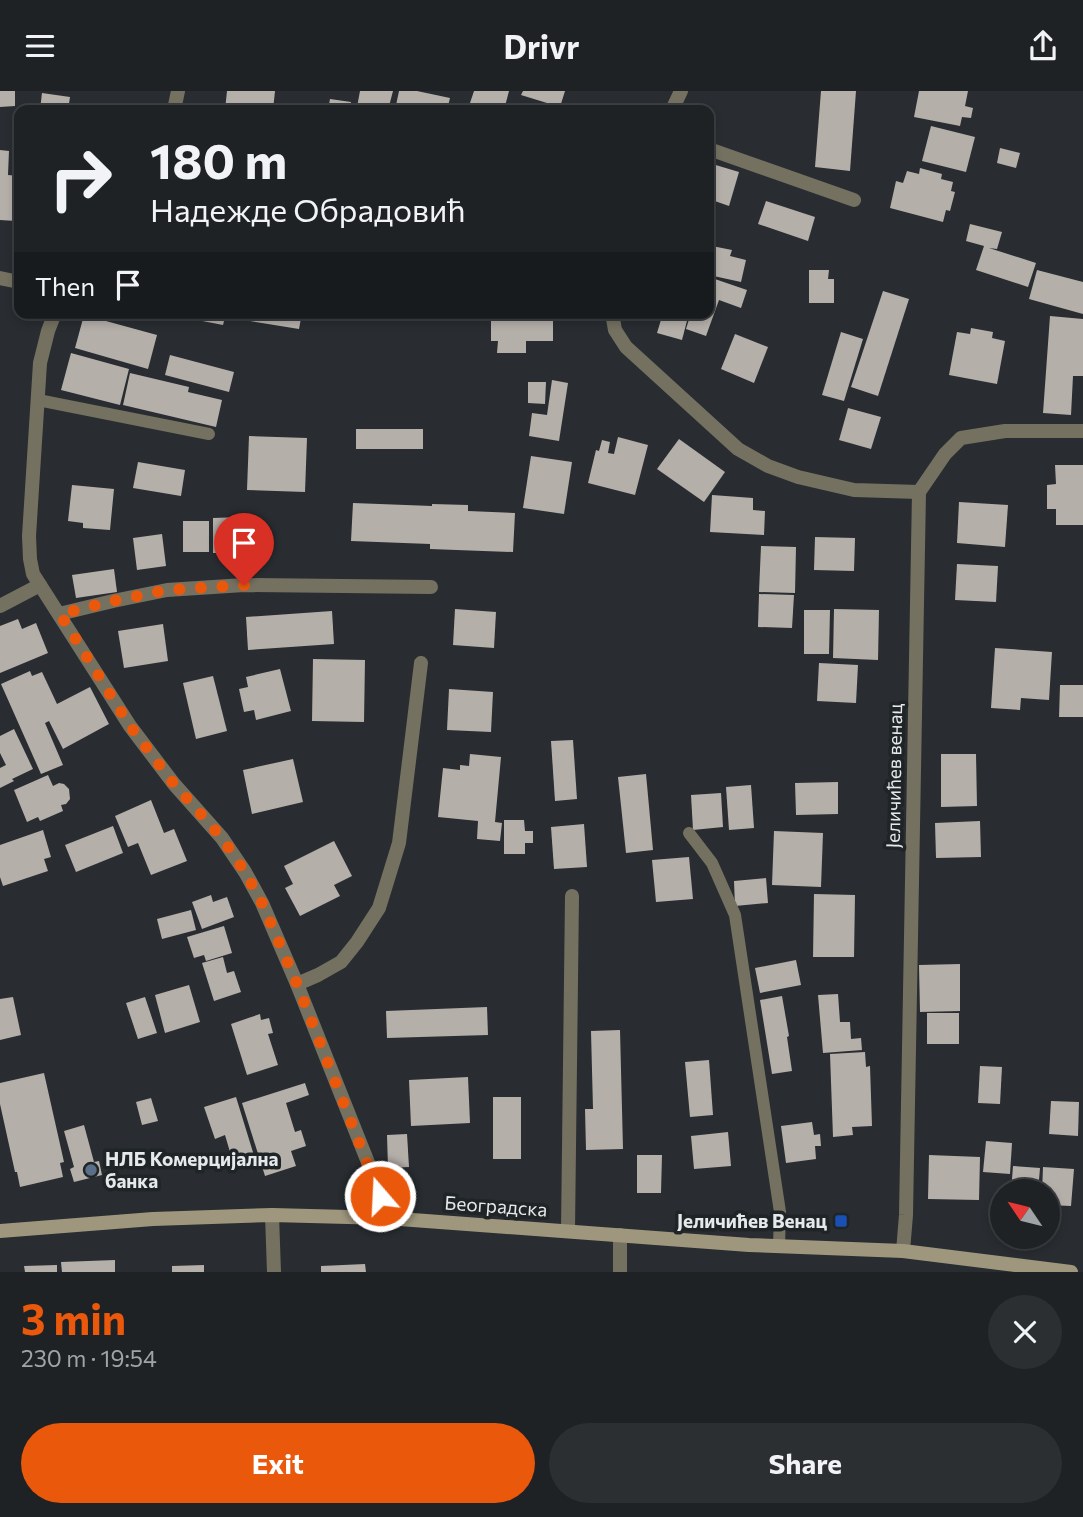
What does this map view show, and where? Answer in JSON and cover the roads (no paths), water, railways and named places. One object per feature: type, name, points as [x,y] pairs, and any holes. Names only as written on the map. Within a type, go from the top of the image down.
[{"type":"main road","name":"Београдска","points":[[0,1231],[153,1219],[272,1215],[386,1218],[779,1246],[903,1251],[1071,1272]]},
{"type":"street","points":[[714,151],[854,200]]},
{"type":"street","points":[[53,319],[40,363],[29,536],[33,574],[130,726],[174,784],[222,838],[262,903],[375,1180],[386,1218]]},
{"type":"street","points":[[612,319],[615,330],[626,347],[738,449],[768,466],[798,477],[854,490],[919,492],[945,454],[961,438],[1005,431],[1083,431]]},
{"type":"street","name":"Јеличићев венац","points":[[903,1251],[906,1215],[919,492]]},
{"type":"street","points":[[0,606],[40,585]]},
{"type":"street","points":[[60,614],[167,590],[244,585],[431,587]]},
{"type":"street","points":[[297,984],[341,962],[379,908],[399,843],[421,663]]},
{"type":"street","points":[[568,1231],[572,896]]},
{"type":"street","points":[[272,1215],[274,1272]]},
{"type":"street","points":[[620,1235],[620,1272]]},
{"type":"lane","points":[[38,400],[209,434]]},
{"type":"lane","points":[[689,832],[712,863],[735,915],[779,1212],[779,1246]]},
{"type":"place","name":"НЛБ Комерцијална банка","points":[[91,1170]]},
{"type":"place","name":"Јеличићев Венац","points":[[841,1221]]}]
